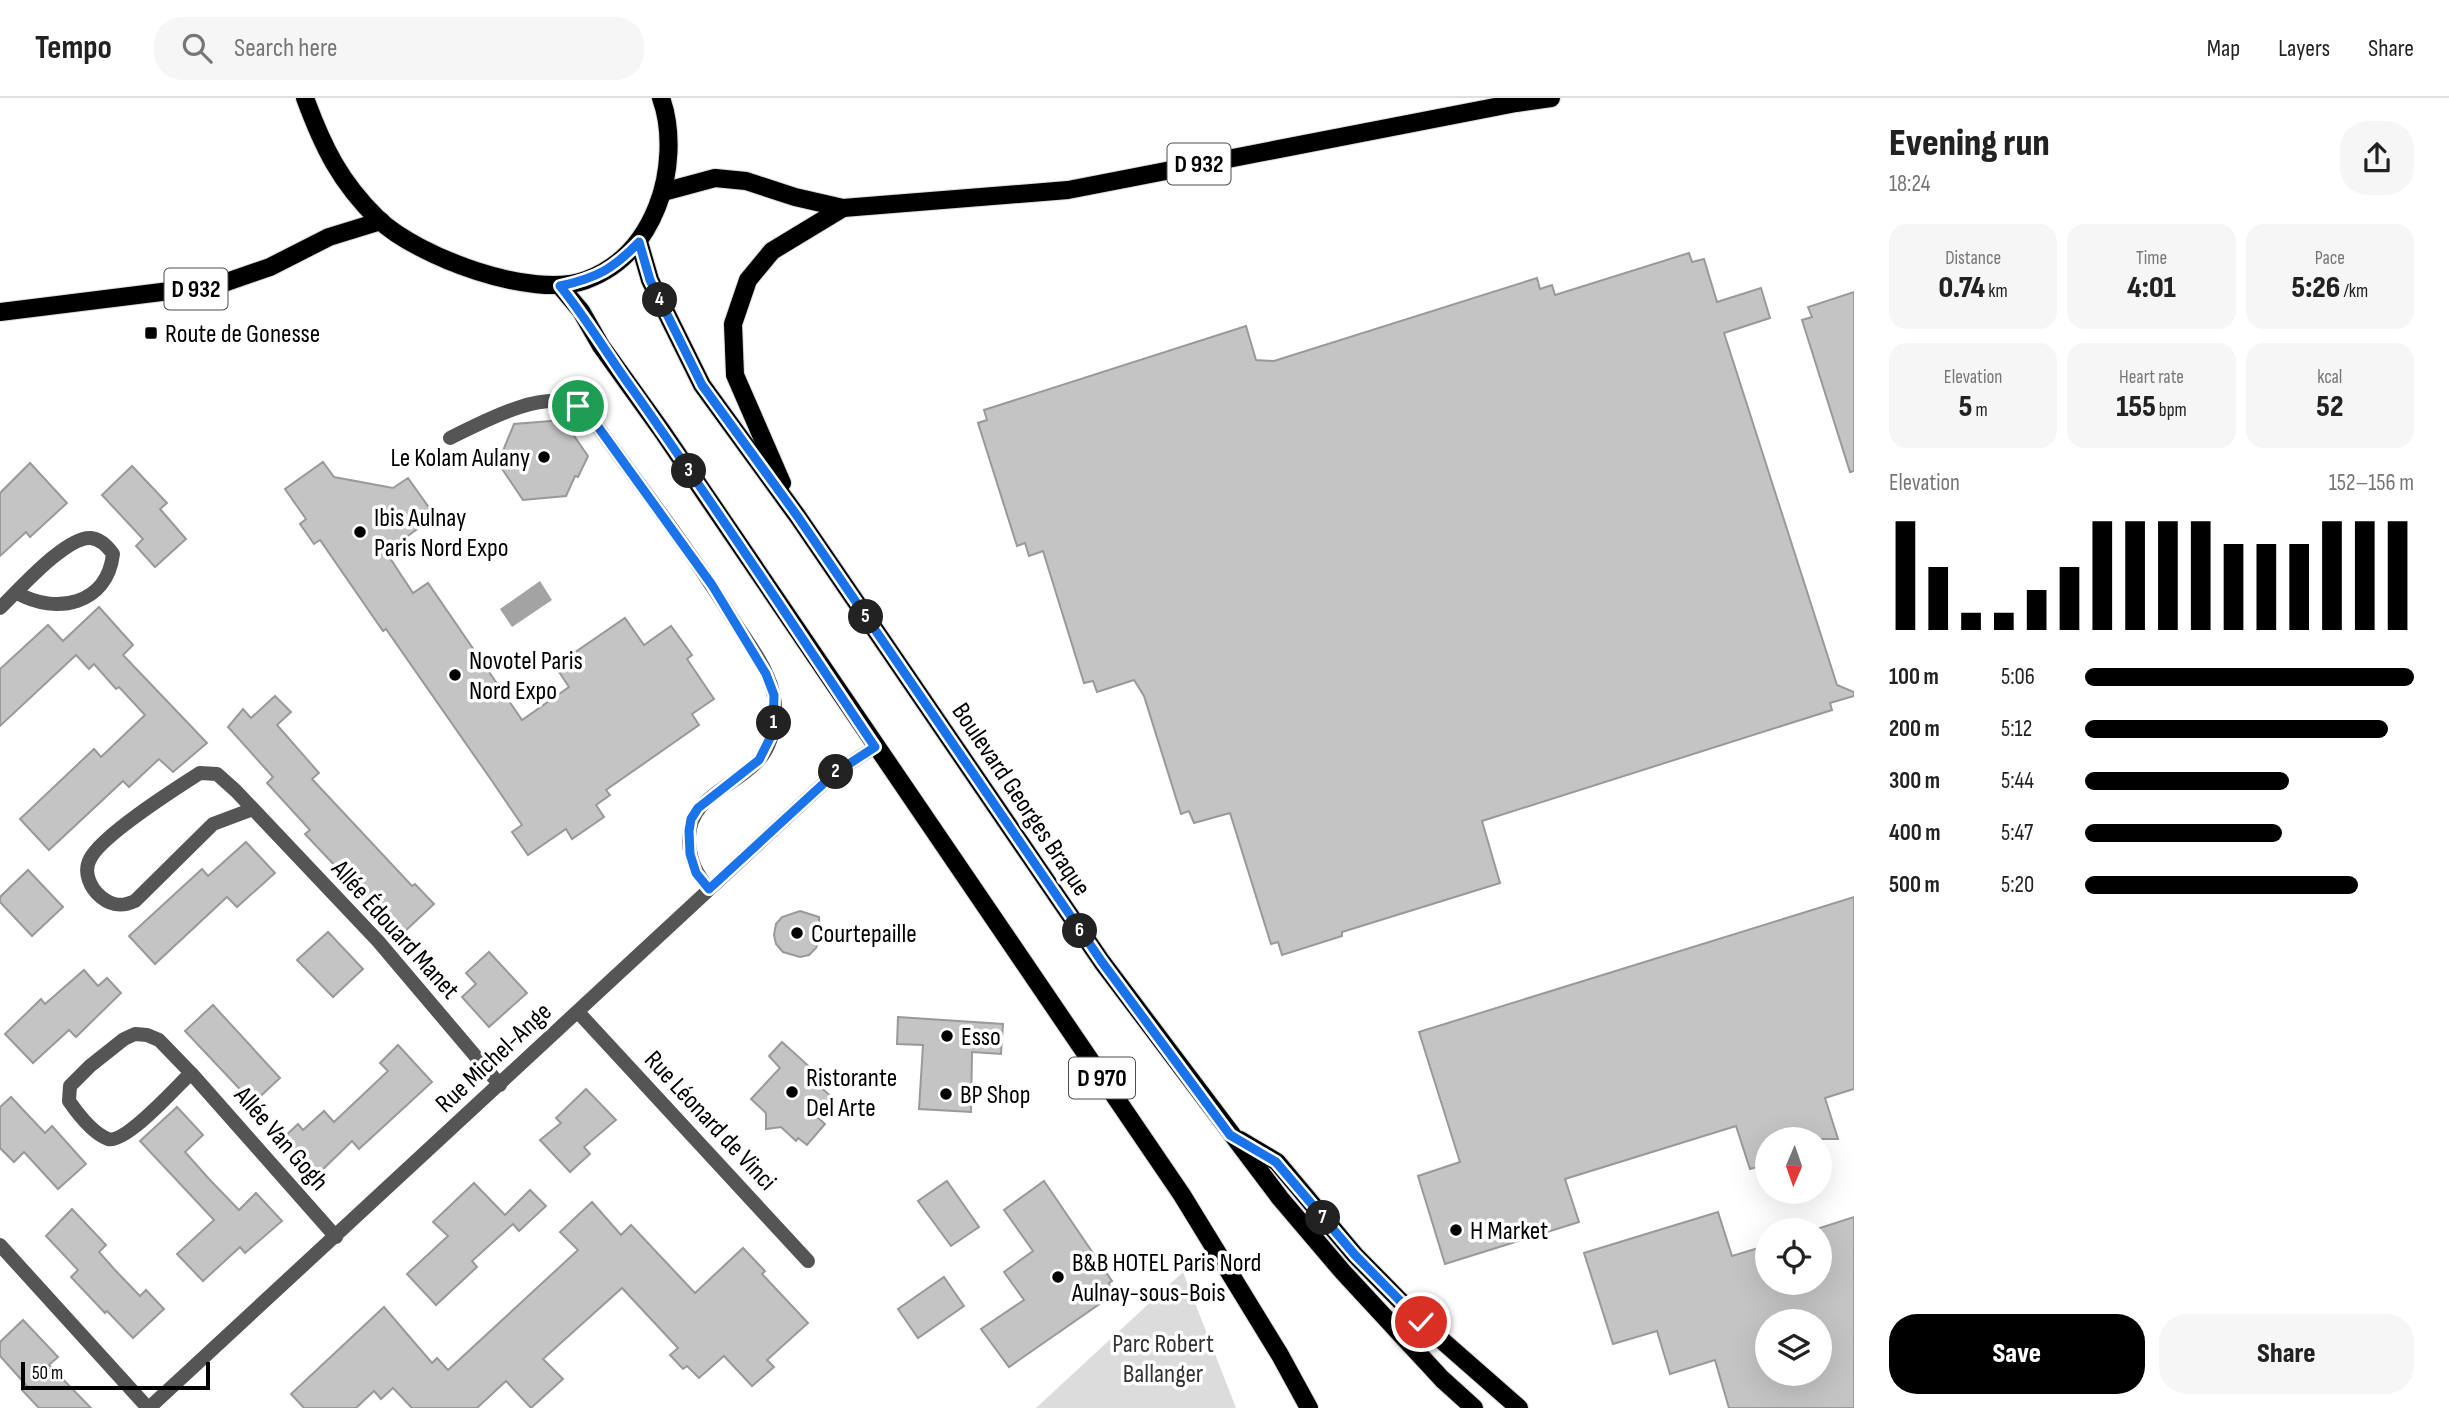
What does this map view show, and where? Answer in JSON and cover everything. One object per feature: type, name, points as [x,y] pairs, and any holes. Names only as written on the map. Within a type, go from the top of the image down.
[{"type":"main road","points":[[305,98],[321,143],[352,191],[381,222],[430,253],[487,275],[560,286],[584,281],[616,265],[639,242],[663,192],[668,158],[666,111],[661,98]]},
{"type":"main road","name":"D 932","points":[[663,192],[715,178],[746,181],[795,197],[843,208],[1068,190],[1551,98]]},
{"type":"main road","points":[[798,517],[735,375],[733,324],[748,280],[772,251],[843,208]]},
{"type":"main road","name":"D 932","points":[[0,312],[218,285],[270,267],[329,237],[381,222]]},
{"type":"main road","name":"Boulevard Georges Braque","points":[[639,242],[650,280],[702,385],[798,517],[1102,962],[1280,1198],[1343,1272],[1442,1379],[1474,1408]]},
{"type":"main road","name":"D 970","points":[[560,286],[581,311],[601,346],[1182,1195],[1280,1355],[1309,1408]]},
{"type":"main road","points":[[1230,1135],[1276,1162],[1355,1255],[1421,1322],[1519,1408]]},
{"type":"street","points":[[450,438],[504,412],[526,406],[565,402],[578,406],[596,424],[712,585],[766,674],[774,695],[775,715],[773,732],[767,747],[759,760],[698,808],[691,819],[690,854],[696,873],[709,889]]},
{"type":"street","points":[[0,608],[63,550],[78,540],[93,538],[108,546],[113,554],[111,568],[92,595],[72,603],[50,604],[30,600],[17,593]]},
{"type":"street","name":"Rue Michel-Ange","points":[[149,1408],[835,773],[875,747]]},
{"type":"street","name":"Allée Édouard Manet","points":[[253,809],[213,824],[135,901],[124,906],[108,903],[95,893],[86,876],[88,861],[100,844],[200,773],[216,774],[253,809],[377,941],[500,1085]]},
{"type":"street","name":"Rue Léonard de Vinci","points":[[578,1012],[808,1261]]},
{"type":"street","name":"Allée Van Gogh","points":[[191,1073],[129,1132],[115,1140],[94,1130],[69,1101],[70,1086],[124,1039],[135,1034],[159,1040],[191,1073],[335,1237]]},
{"type":"street","points":[[0,1245],[149,1408]]},
{"type":"green space","name":"Parc Robert Ballanger","points":[[1183,1272],[1236,1408],[1036,1408]]},
{"type":"shaded area","points":[[540,581],[552,600],[512,627],[500,609]]},
{"type":"building","points":[[1689,253],[1692,262],[1704,259],[1717,302],[1761,288],[1770,318],[1724,333],[1837,685],[1854,692],[1854,696],[1830,703],[1832,710],[1482,821],[1500,883],[1342,932],[1342,936],[1282,955],[1278,942],[1271,944],[1230,813],[1194,823],[1189,811],[1181,814],[1144,696],[1134,680],[1097,692],[1093,681],[1084,683],[1043,551],[1029,556],[1025,543],[1017,546],[978,423],[987,420],[984,410],[1246,326],[1256,360],[1274,361],[1537,278],[1540,289],[1552,285],[1555,295]]},
{"type":"building","points":[[1854,292],[1854,471],[1850,472],[1802,320],[1812,317],[1808,307]]},
{"type":"building","name":"Le Kolam Aulany","points":[[563,420],[588,456],[578,477],[575,476],[566,496],[523,500],[498,463],[514,424]]},
{"type":"building","points":[[323,462],[334,477],[393,488],[408,478],[435,516],[386,552],[413,593],[428,583],[522,720],[569,687],[555,666],[625,618],[644,645],[671,626],[692,655],[687,659],[714,699],[692,714],[699,725],[606,790],[610,795],[596,805],[604,817],[572,839],[566,829],[528,855],[512,832],[522,825],[492,781],[320,540],[314,544],[300,524],[306,519],[285,489]]},
{"type":"building","points":[[30,463],[67,503],[30,537],[26,532],[0,556],[0,493]]},
{"type":"building","points":[[132,466],[167,503],[160,509],[186,539],[155,567],[136,546],[143,539],[102,495]]},
{"type":"building","points":[[99,607],[133,645],[123,655],[207,743],[173,772],[159,759],[129,787],[123,781],[49,850],[20,819],[94,749],[101,757],[145,715],[119,687],[116,689],[94,664],[89,669],[76,655],[0,726],[0,669],[48,625],[63,641]]},
{"type":"building","points":[[275,696],[291,712],[277,725],[319,773],[312,779],[412,886],[415,884],[434,904],[403,933],[376,905],[374,907],[305,834],[310,830],[267,783],[273,777],[228,727],[243,709],[251,718]]},
{"type":"building","points":[[246,842],[275,873],[237,907],[227,897],[155,964],[129,936],[202,869],[208,876]]},
{"type":"building","points":[[28,870],[63,907],[32,936],[0,902],[0,897]]},
{"type":"building","points":[[1854,897],[1854,1089],[1825,1098],[1838,1139],[1832,1139],[1832,1127],[1755,1127],[1755,1168],[1750,1169],[1736,1126],[1565,1179],[1579,1222],[1445,1264],[1418,1176],[1460,1162],[1419,1032]]},
{"type":"building","name":"Courtepaille","points":[[800,911],[819,917],[820,939],[809,955],[800,957],[783,952],[776,944],[774,935],[776,924],[782,917]]},
{"type":"building","points":[[328,932],[363,969],[333,997],[297,960]]},
{"type":"building","points":[[489,952],[527,993],[489,1027],[462,997],[476,984],[466,973]]},
{"type":"building","points":[[84,970],[98,986],[107,978],[121,993],[76,1037],[69,1030],[33,1063],[5,1034],[41,999],[45,1004]]},
{"type":"building","points":[[213,1005],[280,1078],[253,1103],[185,1031]]},
{"type":"building","points":[[898,1017],[1003,1024],[1001,1054],[972,1052],[971,1112],[919,1109],[923,1045],[897,1044]]},
{"type":"building","name":"Ristorante Del Arte","points":[[782,1042],[823,1079],[818,1085],[834,1099],[817,1117],[825,1124],[807,1145],[798,1138],[796,1141],[781,1127],[766,1129],[766,1113],[751,1099],[780,1068],[769,1056]]},
{"type":"building","points":[[398,1045],[432,1082],[359,1149],[352,1141],[315,1177],[282,1139],[298,1124],[303,1130],[324,1111],[334,1122],[388,1071],[380,1063]]},
{"type":"building","points":[[586,1089],[616,1120],[584,1147],[590,1154],[570,1172],[540,1140],[561,1123],[556,1118]]},
{"type":"building","points":[[11,1097],[45,1133],[52,1126],[86,1164],[58,1189],[24,1152],[14,1162],[0,1148],[0,1107]]},
{"type":"building","points":[[177,1107],[203,1135],[185,1152],[210,1180],[239,1210],[256,1193],[282,1221],[245,1253],[240,1247],[203,1281],[177,1254],[214,1220],[140,1141]]},
{"type":"building","points":[[947,1181],[979,1227],[951,1246],[918,1201]]},
{"type":"building","name":"B&B HOTEL Paris Nord Aulnay-sous-Bois","points":[[1044,1181],[1112,1281],[1109,1283],[1111,1292],[1107,1295],[1108,1298],[1009,1367],[981,1329],[1024,1300],[1004,1272],[1033,1251],[1004,1210]]},
{"type":"building","points":[[474,1183],[505,1215],[530,1190],[546,1206],[519,1231],[513,1224],[472,1261],[477,1267],[436,1305],[407,1274],[448,1236],[433,1222]]},
{"type":"building","points":[[592,1202],[621,1235],[631,1225],[695,1293],[743,1248],[765,1271],[762,1274],[808,1323],[767,1360],[774,1367],[752,1386],[724,1356],[699,1378],[687,1366],[683,1369],[670,1355],[678,1348],[622,1288],[543,1359],[563,1379],[531,1408],[506,1381],[477,1408],[412,1408],[393,1388],[381,1399],[374,1391],[356,1408],[304,1408],[291,1394],[384,1307],[432,1363],[437,1358],[448,1370],[578,1250],[560,1232]]},
{"type":"building","points":[[72,1209],[106,1245],[99,1252],[115,1270],[140,1296],[146,1290],[164,1309],[133,1338],[71,1277],[78,1270],[46,1236]]},
{"type":"building","points":[[1718,1212],[1732,1256],[1755,1249],[1755,1295],[1832,1295],[1832,1224],[1854,1217],[1854,1408],[1729,1408],[1715,1360],[1670,1374],[1657,1331],[1613,1344],[1584,1253]]},
{"type":"building","points":[[944,1277],[964,1306],[918,1338],[898,1309]]},
{"type":"building","points":[[23,1320],[58,1357],[49,1365],[91,1408],[39,1408],[22,1390],[27,1386],[0,1356],[0,1342]]},
{"type":"place","name":"Route de Gonesse","points":[[151,333]]},
{"type":"place","name":"Le Kolam Aulany","points":[[544,457]]},
{"type":"place","name":"Ibis Aulnay Paris Nord Expo","points":[[360,532]]},
{"type":"place","name":"Novotel Paris Nord Expo","points":[[455,675]]},
{"type":"place","name":"Courtepaille","points":[[797,933]]},
{"type":"place","name":"Esso","points":[[947,1036]]},
{"type":"place","name":"Ristorante Del Arte","points":[[792,1092]]},
{"type":"place","name":"BP Shop","points":[[946,1094]]},
{"type":"place","name":"H Market","points":[[1456,1230]]},
{"type":"place","name":"B&B HOTEL Paris Nord Aulnay-sous-Bois","points":[[1058,1277]]},
{"type":"route","points":[[578,406],[596,424],[712,585],[766,674],[774,695],[773,732],[759,760],[698,808],[691,819],[690,854],[696,873],[709,889],[835,773],[875,747],[601,346],[581,311],[560,286],[584,281],[616,265],[639,242],[650,280],[702,385],[798,517],[1102,962],[1230,1135],[1276,1162],[1355,1255],[1421,1322]]}]
